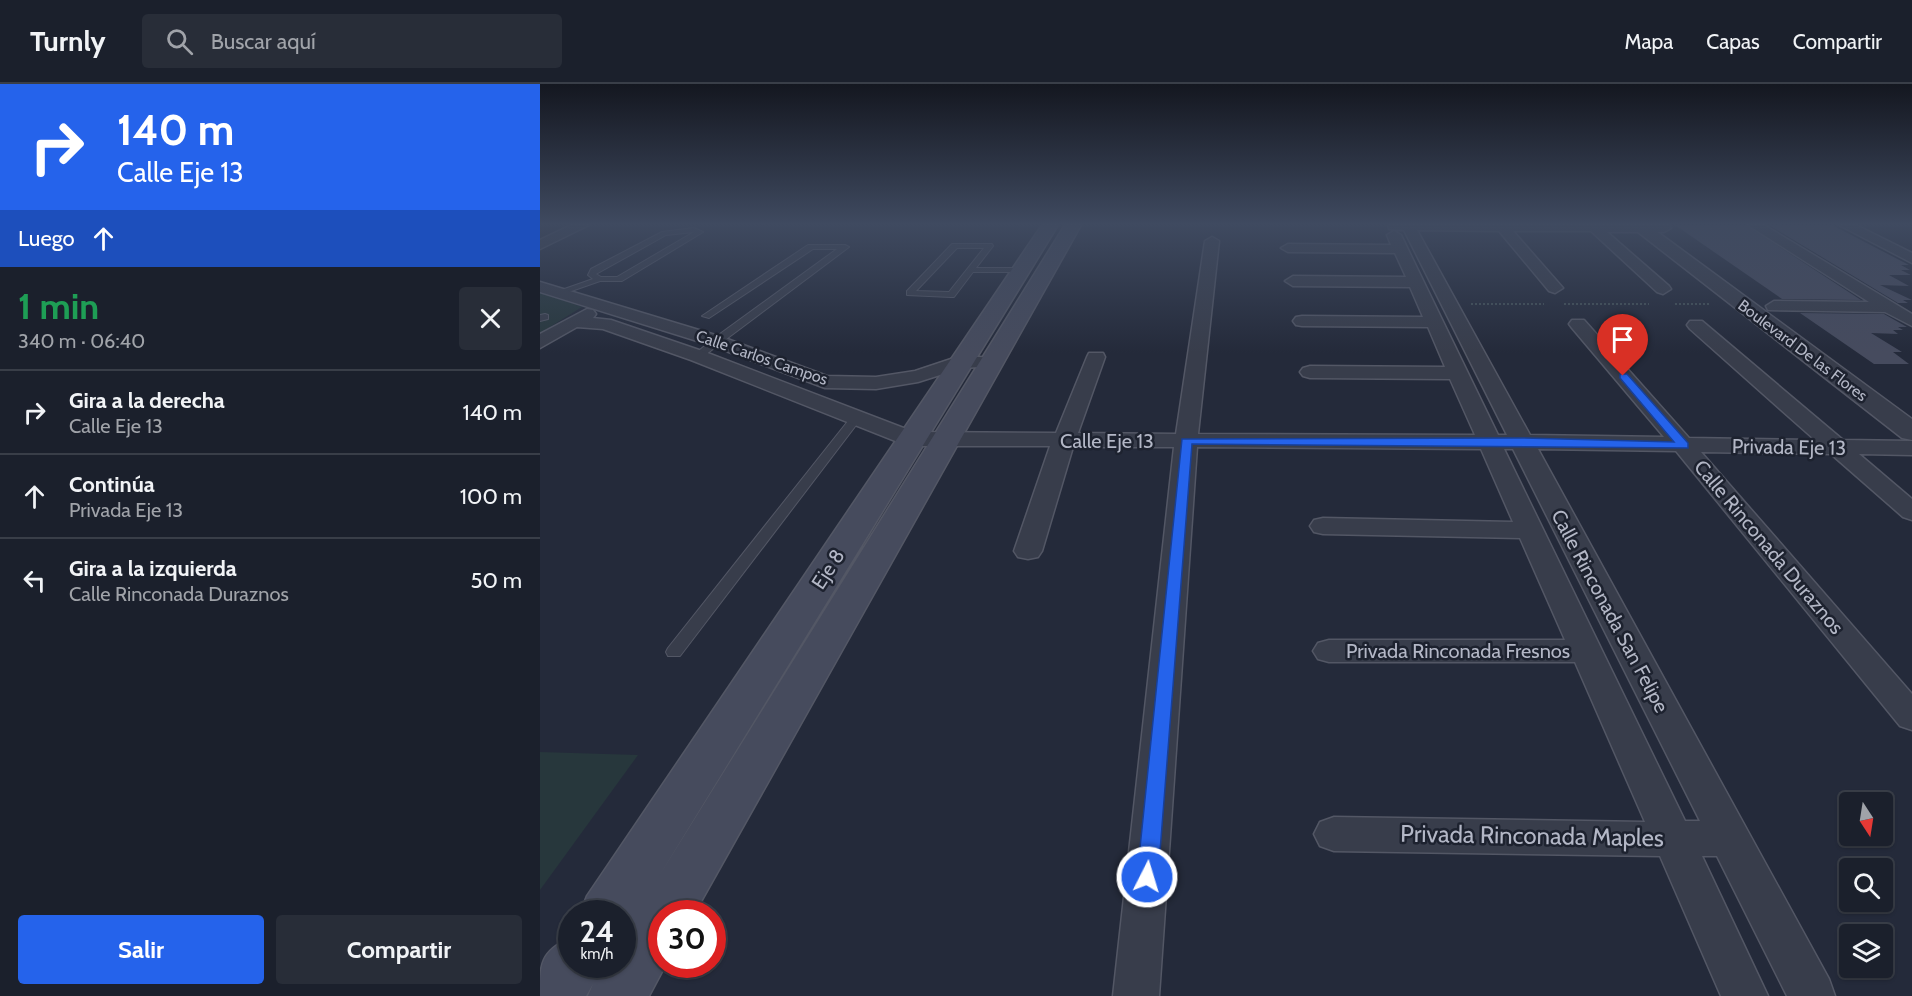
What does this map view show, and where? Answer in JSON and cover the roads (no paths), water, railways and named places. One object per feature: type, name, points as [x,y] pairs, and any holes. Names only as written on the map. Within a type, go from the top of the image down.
[{"type":"main road","name":"Eje 8","points":[[616,900],[928,440],[991,362],[1048,268]]},
{"type":"main road","name":"Eje 8","points":[[673,900],[928,440],[960,362],[1021,270]]},
{"type":"main road","points":[[616,996],[648,943]]},
{"type":"main road","points":[[553,996],[565,978]]},
{"type":"street","points":[[1136,996],[1186,441],[1209,268]]},
{"type":"street","name":"Calle Rinconada San Felipe","points":[[1411,268],[1416,282],[1442,313],[1457,373],[1745,996]]},
{"type":"street","name":"Calle Rinconada San Felipe","points":[[1418,268],[1442,313],[1522,442],[1812,996]]},
{"type":"street","points":[[1538,268],[1555,288]]},
{"type":"street","points":[[1639,268],[1663,289]]},
{"type":"street","name":"Boulevard De las Flores","points":[[1702,268],[1912,432]]},
{"type":"street","name":"Boulevard De las Flores","points":[[1714,268],[1774,306],[1912,408]]},
{"type":"street","points":[[1824,268],[1912,321]]},
{"type":"street","points":[[1293,281],[1416,282]]},
{"type":"street","points":[[547,291],[601,306]]},
{"type":"street","name":"Calle Carlos Campos","points":[[601,306],[716,340],[825,382],[876,383],[918,376],[960,362],[991,362]]},
{"type":"street","points":[[540,342],[601,306]]},
{"type":"street","points":[[1774,306],[1888,307]]},
{"type":"street","points":[[1302,321],[1442,313]]},
{"type":"street","name":"Calle Carlos Campos","points":[[573,322],[605,324],[698,356],[856,418],[928,440]]},
{"type":"street","name":"Calle Rinconada Duraznos","points":[[1578,324],[1912,717]]},
{"type":"street","points":[[1696,325],[1912,513]]},
{"type":"street","points":[[1028,551],[1064,440],[1096,357]]},
{"type":"street","points":[[1310,372],[1457,373]]},
{"type":"street","name":"Calle Eje 13","points":[[928,440],[1522,442]]},
{"type":"street","name":"Privada Eje 13","points":[[1522,442],[1912,448]]},
{"type":"street","points":[[1323,526],[1530,530]]},
{"type":"street","name":"Privada Rinconada Fresnos","points":[[1329,651],[1586,651]]},
{"type":"street","name":"Privada Rinconada Maples","points":[[1334,834],[1638,840],[1730,839]]},
{"type":"lane","points":[[599,279],[595,278],[593,272],[601,268]]},
{"type":"lane","points":[[547,291],[599,279],[621,278],[639,268]]},
{"type":"lane","points":[[717,319],[706,316],[780,268]]},
{"type":"lane","points":[[698,356],[716,340],[817,268]]},
{"type":"lane","points":[[934,268],[910,293],[951,295],[973,268]]},
{"type":"lane","points":[[971,270],[1021,270]]},
{"type":"lane","points":[[728,322],[738,325]]},
{"type":"lane","points":[[674,652],[856,418]]}]
